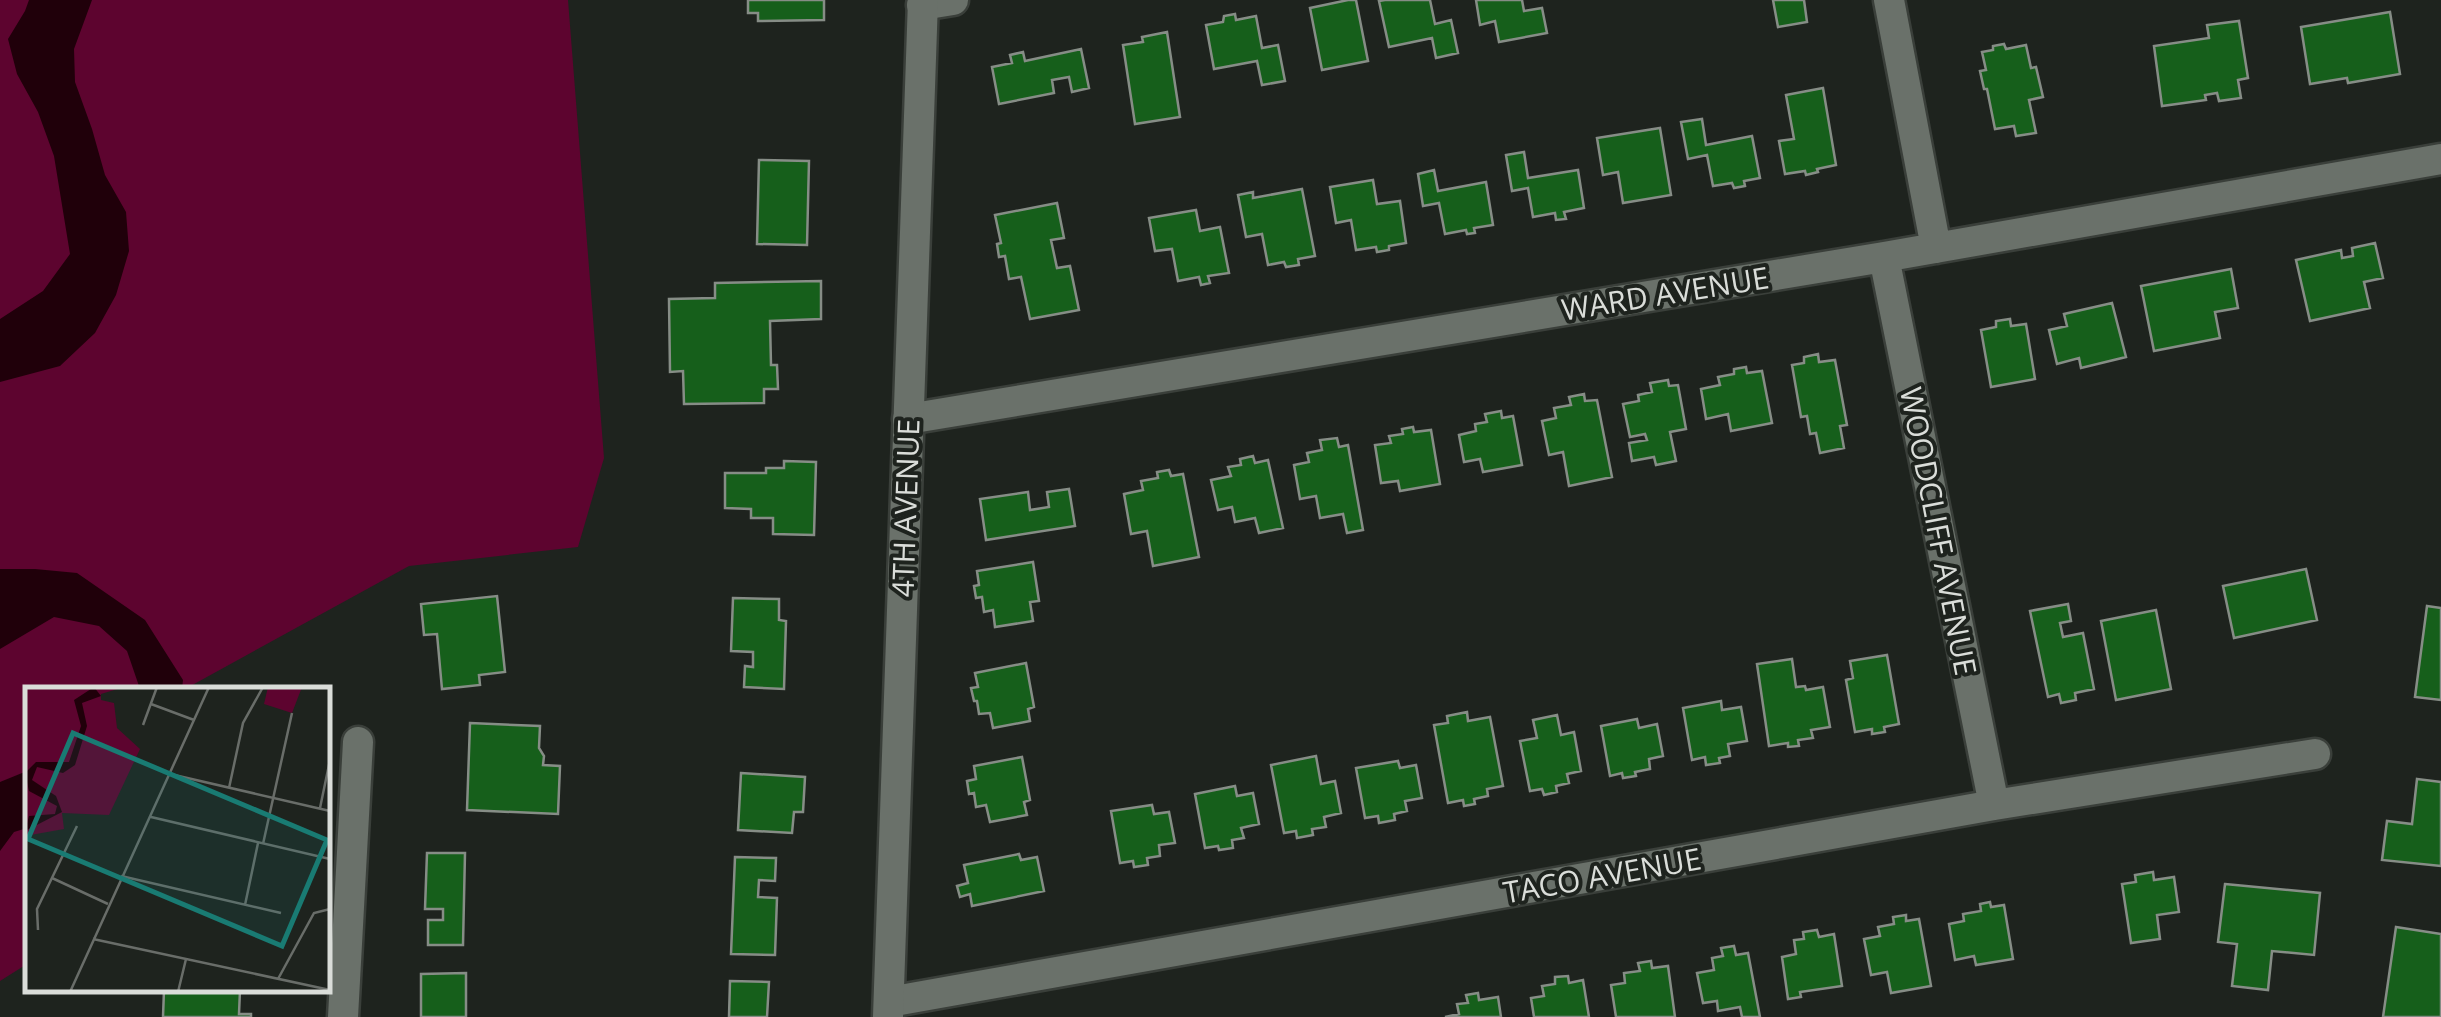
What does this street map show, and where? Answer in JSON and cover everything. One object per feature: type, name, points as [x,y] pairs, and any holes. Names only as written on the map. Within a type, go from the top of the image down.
[{"type":"street","points":[[1889,0],[1936,248]]},
{"type":"street","name":"4TH AVENUE","points":[[889,1010],[908,418],[933,2]]},
{"type":"street","name":"WARD AVENUE","points":[[908,418],[1884,257],[2431,161]]},
{"type":"street","name":"WOODCLIFF AVENUE","points":[[1884,257],[1994,805]]},
{"type":"street","points":[[343,1017],[358,742]]},
{"type":"street","name":"TACO AVENUE","points":[[889,1010],[1994,805],[2315,754]]},
{"type":"shaded area","points":[[0,0],[568,0],[604,458],[578,547],[409,566],[189,687],[25,687],[25,965],[0,981]]},
{"type":"shaded area","points":[[29,0],[92,0],[74,49],[75,82],[105,175],[126,212],[129,251],[116,295],[95,333],[60,366],[0,382],[0,319],[43,291],[70,254],[54,156],[38,112],[17,74],[8,39]]},
{"type":"shaded area","points":[[0,569],[77,573],[145,620],[183,680],[182,687],[139,687],[127,651],[99,626],[54,617],[0,649]]},
{"type":"shaded area","points":[[25,772],[25,829],[14,832],[0,851],[0,782]]},
{"type":"building","points":[[748,0],[824,0],[824,20],[758,21],[758,13],[748,13]]},
{"type":"building","points":[[1356,0],[1368,61],[1322,70],[1310,8]]},
{"type":"building","points":[[1430,0],[1435,24],[1451,20],[1458,53],[1436,58],[1432,38],[1389,47],[1379,1]]},
{"type":"building","points":[[1476,0],[1522,0],[1524,11],[1542,8],[1547,33],[1499,42],[1495,21],[1480,25]]},
{"type":"building","points":[[1773,0],[1804,0],[1807,22],[1778,27]]},
{"type":"building","points":[[2390,12],[2400,74],[2348,83],[2347,78],[2310,84],[2301,27]]},
{"type":"building","points":[[1235,14],[1236,20],[1256,16],[1262,48],[1278,45],[1285,81],[1262,85],[1257,61],[1214,69],[1206,25],[1223,22],[1224,16]]},
{"type":"building","points":[[2239,21],[2248,78],[2238,80],[2241,98],[2219,101],[2217,93],[2205,95],[2206,100],[2162,106],[2154,46],[2209,38],[2207,25]]},
{"type":"building","points":[[1167,32],[1180,117],[1135,124],[1123,45]]},
{"type":"building","points":[[2004,44],[2006,49],[2026,45],[2031,68],[2036,67],[2043,97],[2029,100],[2036,133],[2016,136],[2014,126],[1995,129],[1980,71],[1986,70],[1982,52]]},
{"type":"building","points":[[1081,49],[1089,88],[1072,92],[1069,77],[1052,80],[1054,93],[999,104],[992,67],[1012,63],[1010,55],[1023,52],[1025,61]]},
{"type":"building","points":[[1823,88],[1836,165],[1806,175],[1805,171],[1785,174],[1779,141],[1794,139],[1786,95]]},
{"type":"building","points":[[1702,119],[1706,145],[1752,136],[1760,178],[1734,188],[1732,183],[1713,186],[1707,155],[1688,159],[1681,122]]},
{"type":"building","points":[[1660,128],[1671,195],[1623,203],[1618,172],[1603,175],[1597,138]]},
{"type":"building","points":[[1524,152],[1528,178],[1578,170],[1584,208],[1564,212],[1566,219],[1556,220],[1555,213],[1533,217],[1528,188],[1512,191],[1506,155]]},
{"type":"building","points":[[759,160],[809,161],[807,245],[757,244]]},
{"type":"building","points":[[1434,170],[1438,191],[1486,182],[1493,225],[1474,228],[1475,233],[1467,234],[1466,230],[1445,234],[1439,203],[1423,206],[1418,174]]},
{"type":"building","points":[[1373,180],[1377,204],[1400,201],[1406,243],[1377,252],[1376,247],[1356,250],[1351,220],[1336,223],[1330,187]]},
{"type":"building","points":[[1302,189],[1315,256],[1298,259],[1299,265],[1268,265],[1262,234],[1246,237],[1238,195],[1253,192],[1253,198]]},
{"type":"building","points":[[1057,203],[1064,238],[1051,240],[1057,268],[1070,266],[1079,310],[1030,319],[1021,277],[1009,279],[1005,256],[999,257],[997,244],[1001,243],[995,215]]},
{"type":"building","points":[[1196,210],[1200,231],[1220,227],[1229,273],[1208,276],[1210,283],[1201,285],[1199,277],[1178,281],[1172,249],[1155,251],[1149,218]]},
{"type":"building","points":[[2375,243],[2383,278],[2364,282],[2370,308],[2310,321],[2296,260],[2341,250],[2342,258],[2353,256],[2352,248]]},
{"type":"building","points":[[2231,269],[2238,308],[2215,312],[2220,338],[2154,351],[2141,286]]},
{"type":"building","points":[[821,281],[821,319],[770,321],[771,365],[777,365],[778,389],[764,389],[764,403],[684,404],[683,371],[670,372],[669,299],[715,298],[715,283]]},
{"type":"building","points":[[2112,303],[2126,357],[2081,368],[2079,358],[2057,364],[2049,330],[2067,326],[2064,314]]},
{"type":"building","points":[[2010,319],[2011,326],[2026,324],[2035,379],[1991,387],[1981,330],[1996,327],[1996,321]]},
{"type":"building","points":[[1818,354],[1819,362],[1835,360],[1847,425],[1840,426],[1844,448],[1820,453],[1816,433],[1810,434],[1807,416],[1801,417],[1792,365]]},
{"type":"building","points":[[1746,367],[1747,373],[1762,371],[1772,423],[1731,431],[1728,414],[1706,419],[1701,389],[1720,385],[1718,377]]},
{"type":"building","points":[[1668,380],[1669,386],[1678,385],[1686,429],[1670,432],[1676,461],[1656,465],[1654,457],[1632,461],[1629,443],[1647,440],[1645,434],[1630,437],[1623,404],[1639,401],[1638,395],[1652,392],[1650,383]]},
{"type":"building","points":[[1584,394],[1585,401],[1597,400],[1612,477],[1569,486],[1563,452],[1549,455],[1542,421],[1556,418],[1554,408],[1571,405],[1569,397]]},
{"type":"building","points":[[1501,411],[1502,418],[1513,416],[1522,465],[1483,472],[1480,459],[1464,462],[1459,435],[1476,431],[1475,424],[1487,422],[1485,414]]},
{"type":"building","points":[[1413,427],[1414,432],[1431,430],[1440,484],[1400,491],[1398,481],[1381,483],[1375,445],[1391,443],[1389,436],[1403,434],[1402,429]]},
{"type":"building","points":[[1337,438],[1339,447],[1348,445],[1363,530],[1347,533],[1343,514],[1320,518],[1316,496],[1300,499],[1294,465],[1309,462],[1307,453],[1322,450],[1320,440]]},
{"type":"building","points":[[1253,456],[1255,463],[1268,460],[1283,528],[1259,533],[1255,518],[1235,522],[1232,507],[1218,510],[1211,480],[1231,476],[1228,467],[1241,465],[1240,459]]},
{"type":"building","points":[[784,461],[816,462],[814,535],[773,534],[773,518],[751,518],[751,509],[725,508],[725,473],[766,473],[766,468],[784,468]]},
{"type":"building","points":[[1169,470],[1171,476],[1183,474],[1199,557],[1153,566],[1147,531],[1131,534],[1124,494],[1143,490],[1141,481],[1158,478],[1157,472]]},
{"type":"building","points":[[1069,489],[1075,526],[986,540],[980,499],[1028,492],[1030,510],[1049,507],[1047,492]]},
{"type":"building","points":[[1033,562],[1039,601],[1030,602],[1033,621],[995,627],[993,610],[984,612],[982,597],[976,598],[977,571]]},
{"type":"building","points":[[2306,569],[2317,620],[2234,638],[2223,586]]},
{"type":"building","points":[[497,596],[505,672],[479,675],[480,685],[442,689],[437,634],[424,635],[421,604]]},
{"type":"building","points":[[733,598],[779,599],[779,620],[786,621],[784,689],[744,687],[745,666],[753,667],[753,652],[731,651]]},
{"type":"building","points":[[2068,604],[2071,621],[2060,623],[2063,637],[2083,633],[2094,689],[2075,693],[2076,700],[2061,703],[2059,694],[2048,697],[2030,611]]},
{"type":"building","points":[[2427,606],[2441,608],[2441,700],[2415,697]]},
{"type":"building","points":[[2156,610],[2171,689],[2116,700],[2101,621]]},
{"type":"building","points":[[1887,655],[1899,724],[1884,727],[1885,732],[1855,732],[1846,680],[1853,678],[1850,661]]},
{"type":"building","points":[[1792,659],[1796,687],[1823,687],[1830,727],[1811,730],[1813,738],[1798,740],[1799,746],[1769,746],[1757,664]]},
{"type":"building","points":[[1026,663],[1034,707],[1028,709],[1030,721],[993,728],[990,713],[979,714],[974,701],[971,688],[978,687],[975,673]]},
{"type":"building","points":[[1721,701],[1722,710],[1741,707],[1747,741],[1728,744],[1730,756],[1719,758],[1720,763],[1706,765],[1705,757],[1692,760],[1683,708]]},
{"type":"building","points":[[1467,712],[1468,721],[1490,717],[1503,786],[1487,789],[1488,796],[1464,806],[1463,800],[1448,803],[1434,725],[1448,723],[1447,716]]},
{"type":"building","points":[[1557,715],[1561,735],[1574,732],[1581,771],[1567,774],[1569,783],[1544,795],[1542,789],[1530,791],[1520,741],[1537,738],[1533,720]]},
{"type":"building","points":[[1637,719],[1639,728],[1657,724],[1663,756],[1649,759],[1650,769],[1635,772],[1636,776],[1610,776],[1601,726]]},
{"type":"building","points":[[470,723],[540,726],[543,765],[560,766],[558,814],[467,810]]},
{"type":"building","points":[[1316,756],[1321,784],[1335,781],[1341,813],[1324,817],[1326,827],[1312,829],[1313,835],[1297,838],[1296,831],[1284,833],[1271,765]]},
{"type":"building","points":[[1022,757],[1030,800],[1024,802],[1027,815],[990,822],[986,805],[976,807],[974,793],[969,794],[967,781],[976,779],[974,766]]},
{"type":"building","points":[[1398,761],[1400,768],[1416,765],[1422,798],[1405,801],[1407,811],[1394,814],[1395,820],[1379,823],[1378,816],[1365,818],[1356,768]]},
{"type":"building","points":[[741,773],[805,777],[803,812],[794,812],[792,833],[738,830]]},
{"type":"building","points":[[2417,779],[2441,782],[2441,866],[2382,860],[2387,821],[2412,824]]},
{"type":"building","points":[[1235,786],[1237,796],[1253,793],[1259,824],[1241,828],[1244,838],[1232,840],[1233,848],[1205,848],[1195,794]]},
{"type":"building","points":[[1152,805],[1154,814],[1169,812],[1175,843],[1159,845],[1160,856],[1147,858],[1148,865],[1120,863],[1111,811]]},
{"type":"building","points":[[427,853],[465,853],[463,945],[428,945],[428,920],[443,920],[443,909],[425,909]]},
{"type":"building","points":[[1019,854],[1021,860],[1037,857],[1044,891],[972,906],[970,894],[960,897],[957,886],[968,883],[964,865]]},
{"type":"building","points":[[735,857],[776,858],[775,881],[759,880],[758,897],[777,898],[775,955],[731,954]]},
{"type":"building","points":[[2153,872],[2154,880],[2174,877],[2179,912],[2157,915],[2160,939],[2131,943],[2122,884],[2136,882],[2135,875]]},
{"type":"building","points":[[2225,884],[2320,893],[2314,955],[2272,951],[2268,990],[2232,986],[2237,944],[2218,942]]},
{"type":"building","points":[[1990,902],[1991,907],[2004,905],[2013,959],[1976,965],[1974,956],[1955,960],[1949,924],[1964,921],[1963,914],[1981,911],[1980,904]]},
{"type":"building","points":[[1906,915],[1906,921],[1919,919],[1931,986],[1891,993],[1887,972],[1871,975],[1864,939],[1880,936],[1878,927],[1894,924],[1893,917]]},
{"type":"building","points":[[2396,927],[2441,934],[2441,1017],[2383,1017]]},
{"type":"building","points":[[1817,930],[1819,937],[1834,934],[1842,986],[1800,992],[1801,997],[1788,999],[1782,957],[1796,954],[1794,940],[1804,939],[1803,932]]},
{"type":"building","points":[[1734,946],[1736,955],[1748,953],[1760,1017],[1742,1017],[1740,1007],[1718,1011],[1717,1001],[1703,1003],[1697,973],[1714,970],[1712,958],[1723,956],[1721,948]]},
{"type":"building","points":[[1651,961],[1652,968],[1668,966],[1675,1017],[1616,1017],[1611,985],[1625,983],[1624,973],[1640,971],[1638,963]]},
{"type":"building","points":[[466,973],[466,1017],[421,1017],[421,974]]},
{"type":"building","points":[[1568,976],[1569,983],[1583,980],[1589,1017],[1534,1017],[1531,998],[1544,996],[1542,986],[1555,984],[1555,977]]},
{"type":"building","points":[[730,981],[769,982],[767,1017],[729,1017]]},
{"type":"building","points":[[164,992],[240,992],[239,1014],[251,1014],[251,1017],[163,1017]]},
{"type":"building","points":[[1478,993],[1479,1000],[1498,997],[1501,1017],[1445,1017],[1459,1014],[1457,1004],[1468,1003],[1466,995]]}]
